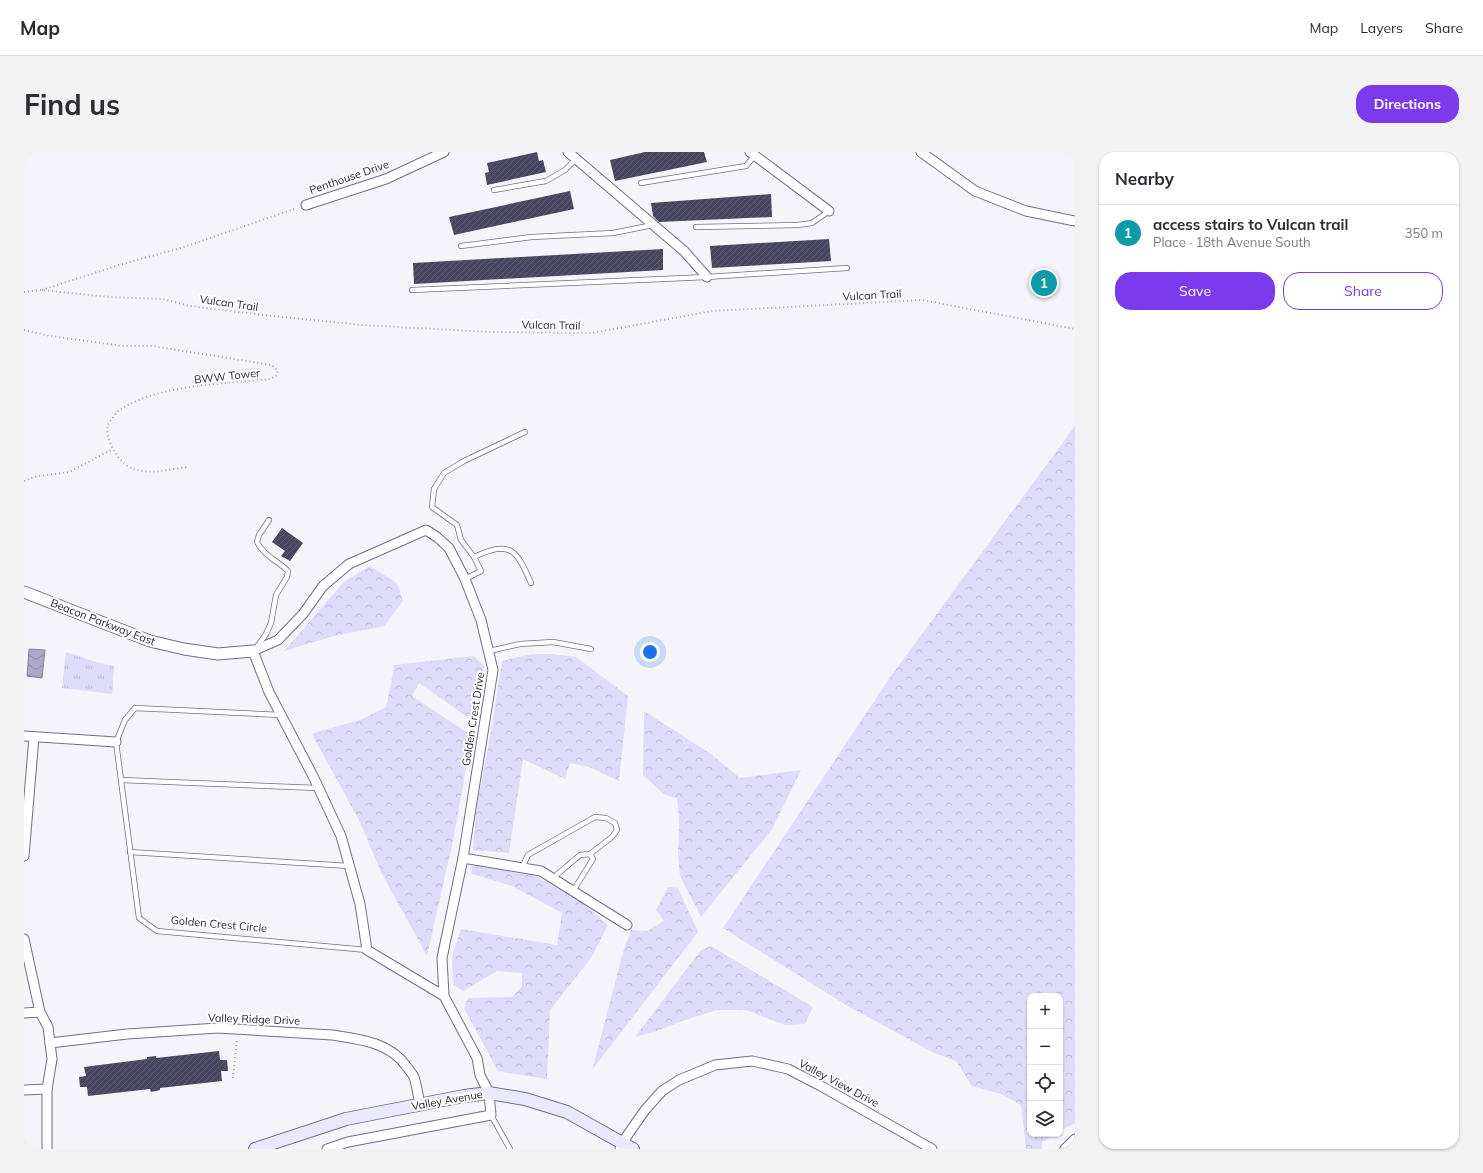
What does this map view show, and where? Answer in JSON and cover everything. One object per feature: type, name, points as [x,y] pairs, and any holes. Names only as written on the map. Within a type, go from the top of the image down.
[{"type":"main road","name":"Valley Avenue","points":[[255,1149],[346,1119],[420,1104],[489,1093],[525,1099],[567,1112],[621,1146],[633,1149]]},
{"type":"street","name":"Penthouse Drive","points":[[306,205],[386,179],[444,152]]},
{"type":"street","points":[[921,152],[975,191],[1026,211],[1075,221]]},
{"type":"street","points":[[574,154],[684,252],[707,277]]},
{"type":"street","points":[[753,154],[829,211]]},
{"type":"street","name":"Golden Crest Drive","points":[[253,651],[278,640],[303,614],[323,586],[349,564],[426,530],[437,536],[449,548],[465,579],[481,620],[493,670],[463,858],[442,958],[444,996],[477,1058],[480,1075],[489,1093]]},
{"type":"street","name":"Beacon Parkway East","points":[[24,592],[150,641],[184,649],[218,654],[253,651]]},
{"type":"street","points":[[253,651],[267,686],[341,836],[360,904],[367,950]]},
{"type":"street","points":[[24,736],[116,742]]},
{"type":"street","points":[[24,856],[34,737]]},
{"type":"street","points":[[463,858],[541,871],[627,925]]},
{"type":"street","points":[[24,939],[40,1012],[48,1027],[52,1060],[47,1090],[47,1149]]},
{"type":"street","name":"Golden Crest Circle","points":[[367,950],[444,996]]},
{"type":"street","points":[[24,1013],[40,1012]]},
{"type":"street","name":"Valley Ridge Drive","points":[[50,1043],[127,1034],[218,1028],[332,1035],[362,1040],[386,1048],[403,1061],[414,1076],[420,1104]]},
{"type":"street","name":"Valley View Drive","points":[[621,1146],[645,1110],[662,1091],[679,1080],[715,1065],[752,1061],[788,1070],[821,1086],[932,1149]]},
{"type":"street","points":[[24,1090],[47,1090]]},
{"type":"street","points":[[327,1149],[348,1142],[491,1115],[489,1093]]},
{"type":"street","points":[[1065,1149],[1075,1139]]},
{"type":"lane","points":[[494,190],[546,181],[565,170],[574,154]]},
{"type":"lane","points":[[641,183],[746,166],[753,154]]},
{"type":"lane","points":[[696,227],[798,225],[812,223],[829,211]]},
{"type":"lane","points":[[461,246],[532,237],[613,233],[653,225]]},
{"type":"lane","points":[[412,290],[707,277],[847,268]]},
{"type":"lane","points":[[465,579],[481,571],[474,557],[461,540],[457,525],[432,507],[434,489],[444,473],[464,461],[525,432]]},
{"type":"lane","points":[[253,651],[266,634],[271,623],[276,595],[287,577],[288,571],[260,549],[257,542],[259,535],[270,520]]},
{"type":"lane","points":[[474,557],[490,550],[502,548],[510,550],[516,554],[522,562],[531,583]]},
{"type":"lane","points":[[489,651],[520,644],[553,642],[591,649]]},
{"type":"lane","name":"Golden Crest Circle","points":[[281,715],[135,708],[125,720],[116,742],[139,918],[157,930],[367,950]]},
{"type":"lane","points":[[121,780],[318,788]]},
{"type":"lane","points":[[522,868],[528,855],[595,817],[606,818],[615,823],[617,830],[612,837],[590,854],[580,855],[553,878]]},
{"type":"lane","points":[[130,852],[349,866]]},
{"type":"lane","points":[[573,892],[593,859],[590,854]]},
{"type":"lane","points":[[491,1115],[510,1149]]},
{"type":"path","points":[[41,290],[119,264],[180,248],[306,205]]},
{"type":"path","name":"Vulcan Trail","points":[[24,292],[41,290],[109,297],[162,299],[190,306],[362,325],[490,332],[592,333],[712,311],[922,300],[1075,329]]},
{"type":"path","name":"BWW Tower","points":[[24,330],[50,336],[123,346],[152,346],[272,365],[278,371],[277,375],[270,379],[178,389],[136,400],[119,410],[108,425],[108,437],[113,449],[117,457],[128,467],[143,471],[157,471],[189,467]]},
{"type":"path","points":[[24,481],[69,472],[113,449]]},
{"type":"path","points":[[233,1078],[238,1030]]},
{"type":"green space","points":[[1075,426],[1075,1123],[1063,1129],[1063,993],[1027,993],[1027,1137],[1050,1137],[1042,1142],[1042,1149],[1026,1149],[1021,1105],[1001,1094],[972,1086],[956,1061],[932,1052],[846,1005],[723,928],[891,676]]},
{"type":"green space","points":[[370,566],[397,583],[403,601],[384,626],[334,636],[284,651],[344,582]]},
{"type":"green space","points":[[66,652],[114,666],[112,694],[62,688]]},
{"type":"green space","points":[[532,654],[552,654],[576,657],[628,696],[619,781],[589,767],[570,763],[565,779],[523,759],[509,853],[473,850],[476,809],[491,732],[502,661]]},
{"type":"green space","points":[[474,656],[484,666],[483,691],[473,721],[419,683],[412,696],[468,733],[469,752],[453,841],[427,956],[381,872],[359,820],[312,734],[360,720],[386,707],[394,665]]},
{"type":"green space","points":[[644,711],[711,754],[740,778],[801,770],[772,829],[701,917],[680,876],[678,856],[679,819],[677,798],[665,795],[643,775]]},
{"type":"green space","points":[[471,865],[533,875],[579,900],[608,925],[591,958],[550,1010],[547,1079],[498,1071],[464,1008],[468,998],[512,997],[522,986],[522,973],[497,971],[463,991],[453,985],[452,956],[461,929],[557,945],[562,913],[512,886],[472,874]]},
{"type":"green space","points":[[668,887],[678,888],[698,932],[592,1070],[624,949],[631,930],[647,931],[664,921],[656,910]]},
{"type":"green space","points":[[711,946],[813,1007],[805,1024],[785,1025],[746,1010],[717,1010],[635,1037],[701,950]]},
{"type":"water","points":[[29,649],[45,650],[42,678],[27,676]]},
{"type":"building","points":[[537,152],[539,161],[543,160],[546,172],[487,185],[485,173],[489,172],[487,163]]},
{"type":"building","points":[[645,152],[704,152],[707,162],[615,181],[610,160]]},
{"type":"building","points":[[570,191],[574,209],[454,235],[449,217]]},
{"type":"building","points":[[771,194],[772,217],[659,222],[653,216],[651,203]]},
{"type":"building","points":[[829,239],[831,261],[712,268],[710,246]]},
{"type":"building","points":[[663,249],[663,270],[414,284],[413,263]]},
{"type":"building","points":[[282,528],[303,543],[290,561],[281,556],[285,551],[272,542]]},
{"type":"building","points":[[219,1051],[220,1060],[227,1060],[228,1071],[221,1071],[222,1081],[160,1088],[160,1090],[151,1092],[150,1089],[88,1096],[87,1087],[80,1087],[79,1077],[86,1076],[84,1067],[147,1059],[147,1057],[156,1056],[156,1058]]},
{"type":"place","name":"access stairs to Vulcan trail","points":[[1044,283]]}]
